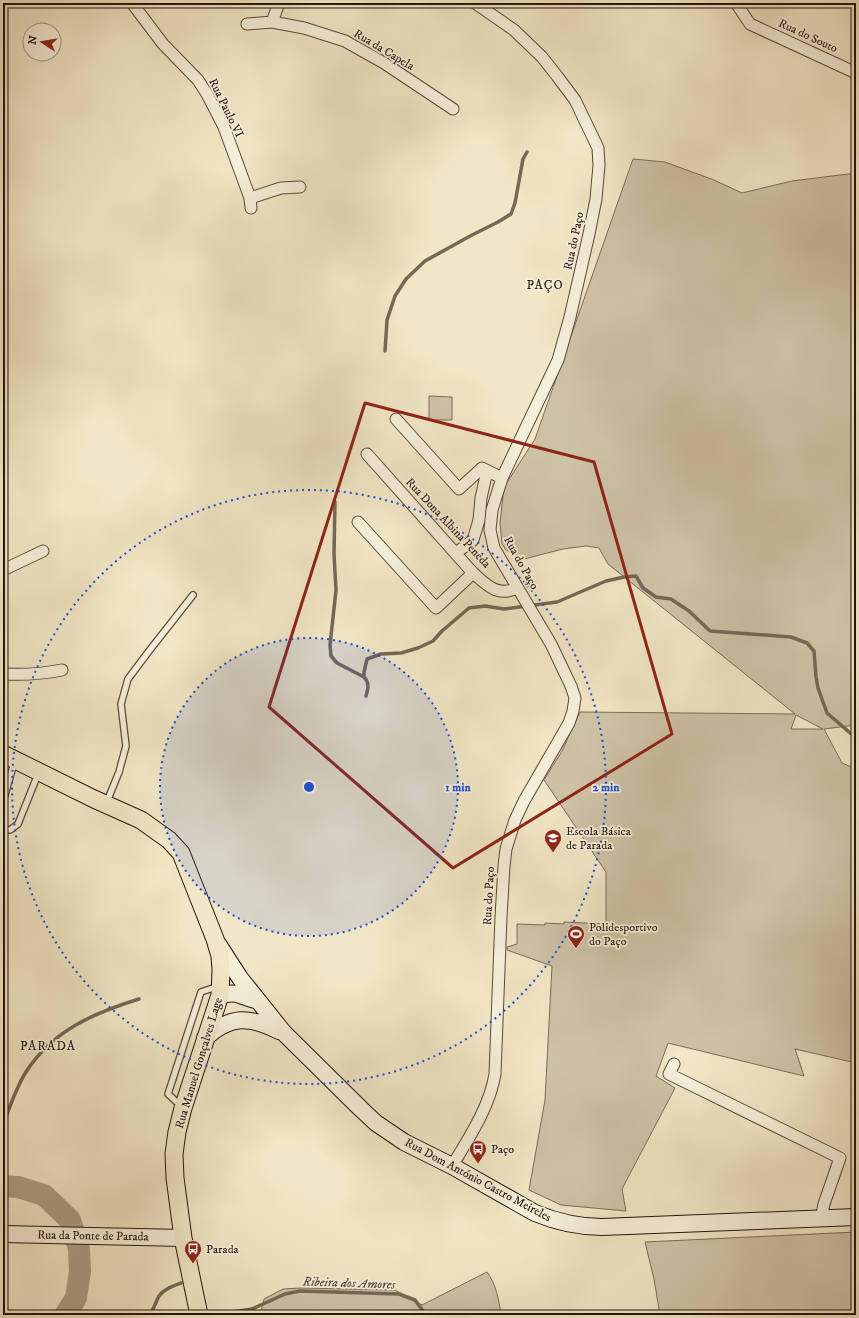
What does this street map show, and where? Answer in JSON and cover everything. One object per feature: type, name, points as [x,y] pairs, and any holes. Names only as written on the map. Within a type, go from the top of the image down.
[{"type":"main road","name":"Rua Manuel Gonçalves Lage","points":[[9,757],[142,820],[169,840],[181,853],[215,939],[220,956],[221,990],[182,1108],[177,1132],[174,1166],[183,1238],[198,1315]]},
{"type":"street","name":"Rua Paulo VI","points":[[132,3],[164,44],[198,80],[207,94],[224,127],[250,203],[281,188],[300,187]]},
{"type":"street","points":[[272,22],[279,3]]},
{"type":"street","name":"Rua do Paço","points":[[452,1166],[489,1100],[494,1081],[501,917],[506,849],[515,820],[524,801],[569,723],[575,698],[571,686],[551,644],[494,548],[490,530],[492,510],[502,478],[558,360],[590,234],[596,200],[599,165],[598,148],[575,100],[542,57],[514,30],[475,3]]},
{"type":"street","name":"Rua do Souto","points":[[736,3],[750,24],[856,73]]},
{"type":"street","name":"Rua da Capela","points":[[247,24],[272,22],[304,28],[345,41],[384,63],[453,109]]},
{"type":"street","points":[[396,419],[459,489],[482,468],[502,478]]},
{"type":"street","name":"Rua Dona Albina Penêda","points":[[367,454],[456,553],[492,589],[510,592],[518,588]]},
{"type":"street","points":[[456,553],[473,540],[480,520],[481,498],[488,471]]},
{"type":"street","points":[[358,522],[436,608],[474,572]]},
{"type":"street","points":[[3,570],[43,551]]},
{"type":"street","points":[[3,674],[17,675],[47,673],[62,670]]},
{"type":"street","name":"Rua Dom António Castro Meireles","points":[[215,939],[256,1000],[284,1033],[376,1122],[404,1142],[452,1166],[535,1213],[558,1222],[582,1226],[602,1227],[856,1217]]},
{"type":"street","points":[[221,990],[240,994],[251,1000],[256,1000]]},
{"type":"street","name":"Rua Dom António Castro Meireles","points":[[205,1038],[216,1028],[224,1024],[240,1020],[257,1021],[284,1033]]},
{"type":"street","points":[[674,1064],[670,1074],[840,1158],[824,1204],[821,1219]]},
{"type":"street","name":"Rua da Ponte de Parada","points":[[3,1234],[183,1238]]},
{"type":"lane","points":[[106,804],[119,772],[126,746],[121,704],[128,679],[193,595]]},
{"type":"lane","points":[[3,802],[9,757]]},
{"type":"lane","points":[[3,829],[10,830],[18,824],[39,772]]},
{"type":"lane","points":[[182,1108],[168,1094],[202,992],[221,990]]},
{"type":"highlighted area","points":[[365,403],[594,462],[672,734],[453,868],[269,707]]},
{"type":"shaded area","points":[[633,159],[665,162],[714,180],[742,193],[792,181],[856,173],[856,725],[824,729],[842,763],[856,769],[856,1063],[795,1049],[804,1076],[668,1043],[656,1076],[675,1088],[622,1189],[626,1211],[561,1205],[529,1190],[545,1100],[552,966],[507,950],[507,947],[517,944],[517,924],[545,925],[545,923],[564,924],[564,922],[606,924],[606,872],[544,780],[562,751],[580,712],[795,714],[608,564],[599,548],[586,546],[563,549],[524,559],[506,550],[502,544],[500,523],[504,487],[535,439]],"holes":[[[796,715],[823,729],[791,729]]]},
{"type":"shaded area","points":[[429,396],[452,397],[452,420],[429,420]]},
{"type":"shaded area","points":[[856,1232],[856,1315],[660,1315],[654,1279],[645,1242]]},
{"type":"shaded area","points":[[487,1272],[495,1287],[501,1315],[272,1315],[261,1311],[264,1299],[283,1289],[301,1288],[395,1290],[422,1305]]},
{"type":"waterway","points":[[385,351],[387,320],[395,296],[406,279],[425,261],[511,214],[515,203],[523,159],[527,152]]},
{"type":"waterway","points":[[335,502],[334,554],[336,590],[330,645],[331,656],[337,663],[366,679],[368,684],[366,696]]},
{"type":"waterway","points":[[364,677],[367,659],[381,654],[401,653],[418,648],[433,641],[442,631],[469,608],[485,606],[504,609],[557,602],[606,581],[636,576],[643,588],[656,597],[671,599],[689,611],[710,631],[791,637],[807,643],[814,651],[818,688],[827,713],[856,738]]},
{"type":"waterway","points":[[3,1126],[22,1078],[37,1057],[49,1045],[62,1034],[91,1017],[106,1010],[139,999]]},
{"type":"waterway","points":[[3,1186],[18,1187],[44,1195],[70,1220],[79,1249],[80,1271],[76,1298],[65,1315]]},
{"type":"waterway","name":"Ribeira dos Amores","points":[[148,1315],[163,1291],[181,1283]]},
{"type":"waterway","name":"Ribeira dos Amores","points":[[219,1314],[252,1309],[285,1294],[300,1291],[399,1294],[415,1300],[426,1315]]},
{"type":"waterway","name":"Ribeira dos Amores","points":[[67,1312],[73,1315]]},
{"type":"place","name":"Escola Básica de Parada","points":[[553,853]]},
{"type":"place","name":"Polidesportivo do Paço","points":[[576,949]]},
{"type":"place","name":"Paço","points":[[478,1164]]},
{"type":"place","name":"Parada","points":[[193,1264]]},
{"type":"district","name":"PAÇO","points":[[545,285]]},
{"type":"district","name":"PARADA","points":[[48,1046]]}]
